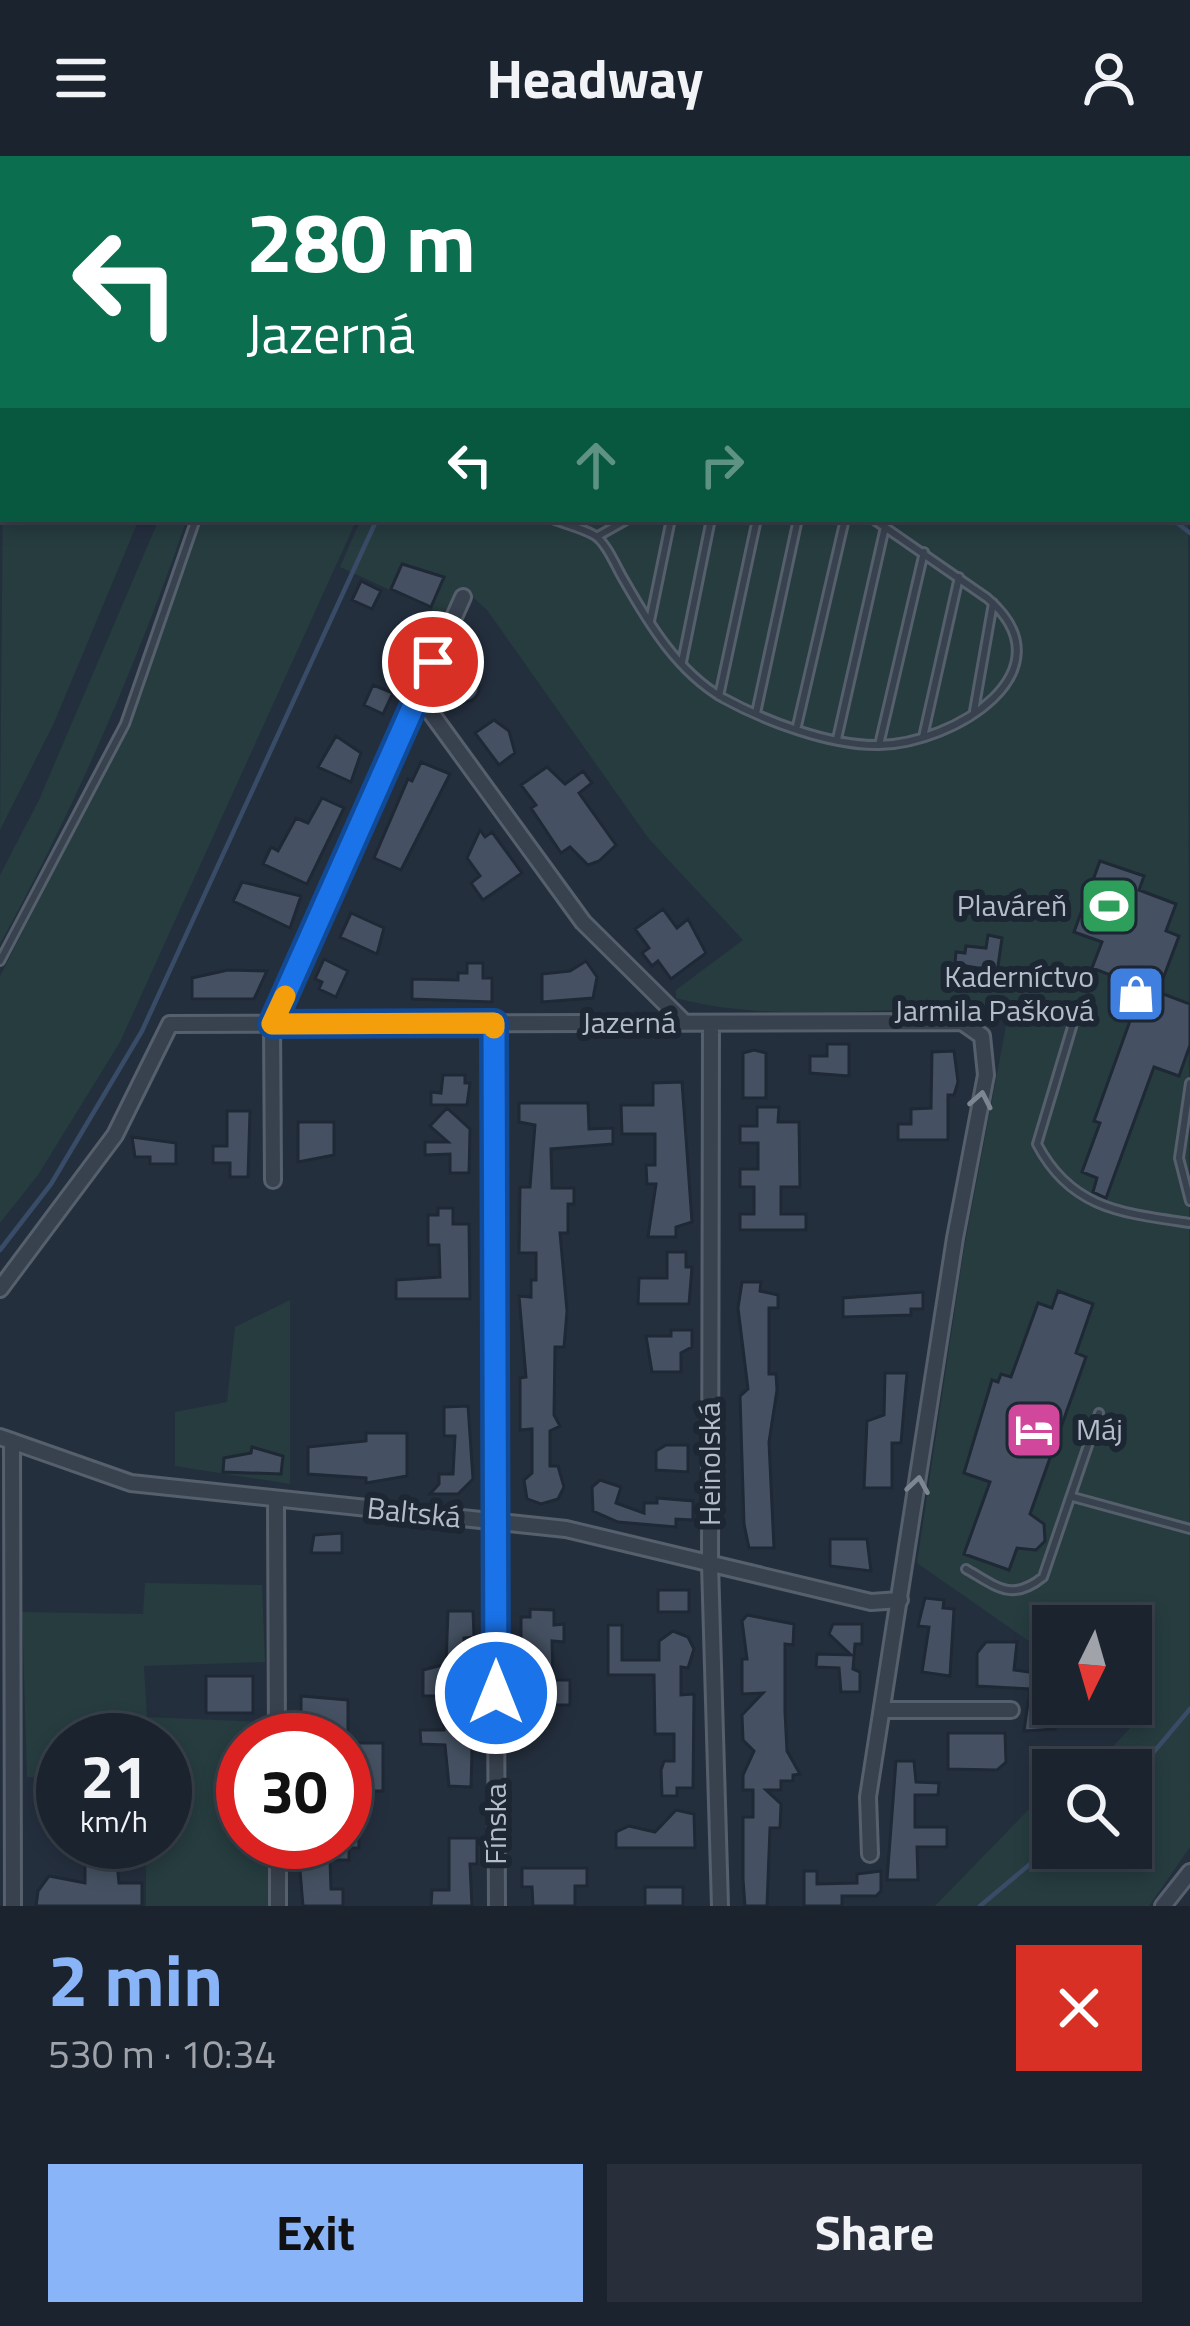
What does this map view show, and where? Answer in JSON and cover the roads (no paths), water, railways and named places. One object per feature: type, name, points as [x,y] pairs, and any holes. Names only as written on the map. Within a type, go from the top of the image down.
[{"type":"street","points":[[273,1180],[272,1024],[463,597]]},
{"type":"street","points":[[418,694],[584,922],[683,1022]]},
{"type":"street","name":"Jazerná","points":[[0,1289],[115,1135],[170,1024],[962,1022],[982,1036],[986,1075],[900,1600]]},
{"type":"street","name":"Fínska","points":[[494,1023],[496,1906]]},
{"type":"street","name":"Heinolská","points":[[711,1023],[710,1564],[720,1906]]},
{"type":"street","points":[[6,1439],[13,1906]]},
{"type":"street","name":"Baltská","points":[[6,1439],[131,1483],[566,1529],[871,1602],[900,1600]]},
{"type":"street","points":[[276,1499],[278,1713]]},
{"type":"street","points":[[870,1854],[868,1797],[900,1600]]},
{"type":"street","points":[[884,1710],[1011,1710]]},
{"type":"street","points":[[278,1869],[278,1906]]},
{"type":"street","points":[[1163,1906],[1190,1872]]},
{"type":"lane","points":[[0,961],[125,724],[195,522]]},
{"type":"lane","points":[[560,522],[598,536],[649,625],[682,664],[719,696],[838,740],[879,745],[922,738],[973,715],[1013,679],[1019,637],[993,603],[878,522]]},
{"type":"lane","points":[[598,536],[623,522]]},
{"type":"lane","points":[[649,625],[670,522]]},
{"type":"lane","points":[[682,664],[710,522]]},
{"type":"lane","points":[[719,696],[756,522]]},
{"type":"lane","points":[[756,713],[797,522]]},
{"type":"lane","points":[[796,726],[843,522]]},
{"type":"lane","points":[[838,740],[886,527]]},
{"type":"lane","points":[[879,745],[924,552]]},
{"type":"lane","points":[[922,738],[959,577]]},
{"type":"lane","points":[[973,715],[993,603]]},
{"type":"lane","points":[[1072,1027],[1037,1144],[1052,1173],[1081,1199],[1190,1223]]},
{"type":"lane","points":[[1190,1083],[1179,1158],[1190,1201]]},
{"type":"lane","points":[[966,1569],[1005,1593],[1025,1592],[1043,1577],[1100,1413]]},
{"type":"lane","points":[[1073,1497],[1190,1529]]},
{"type":"waterway","points":[[0,1250],[51,1184],[142,1031],[376,522]]},
{"type":"waterway","points":[[1176,522],[1190,533]]},
{"type":"waterway","points":[[1152,1754],[1190,1709]]},
{"type":"waterway","points":[[980,1906],[1032,1863]]},
{"type":"place","name":"Plaváreň","points":[[1109,906]]},
{"type":"place","name":"Kaderníctvo Jarmila Pašková","points":[[1136,994]]},
{"type":"place","name":"Máj","points":[[1034,1430]]}]
